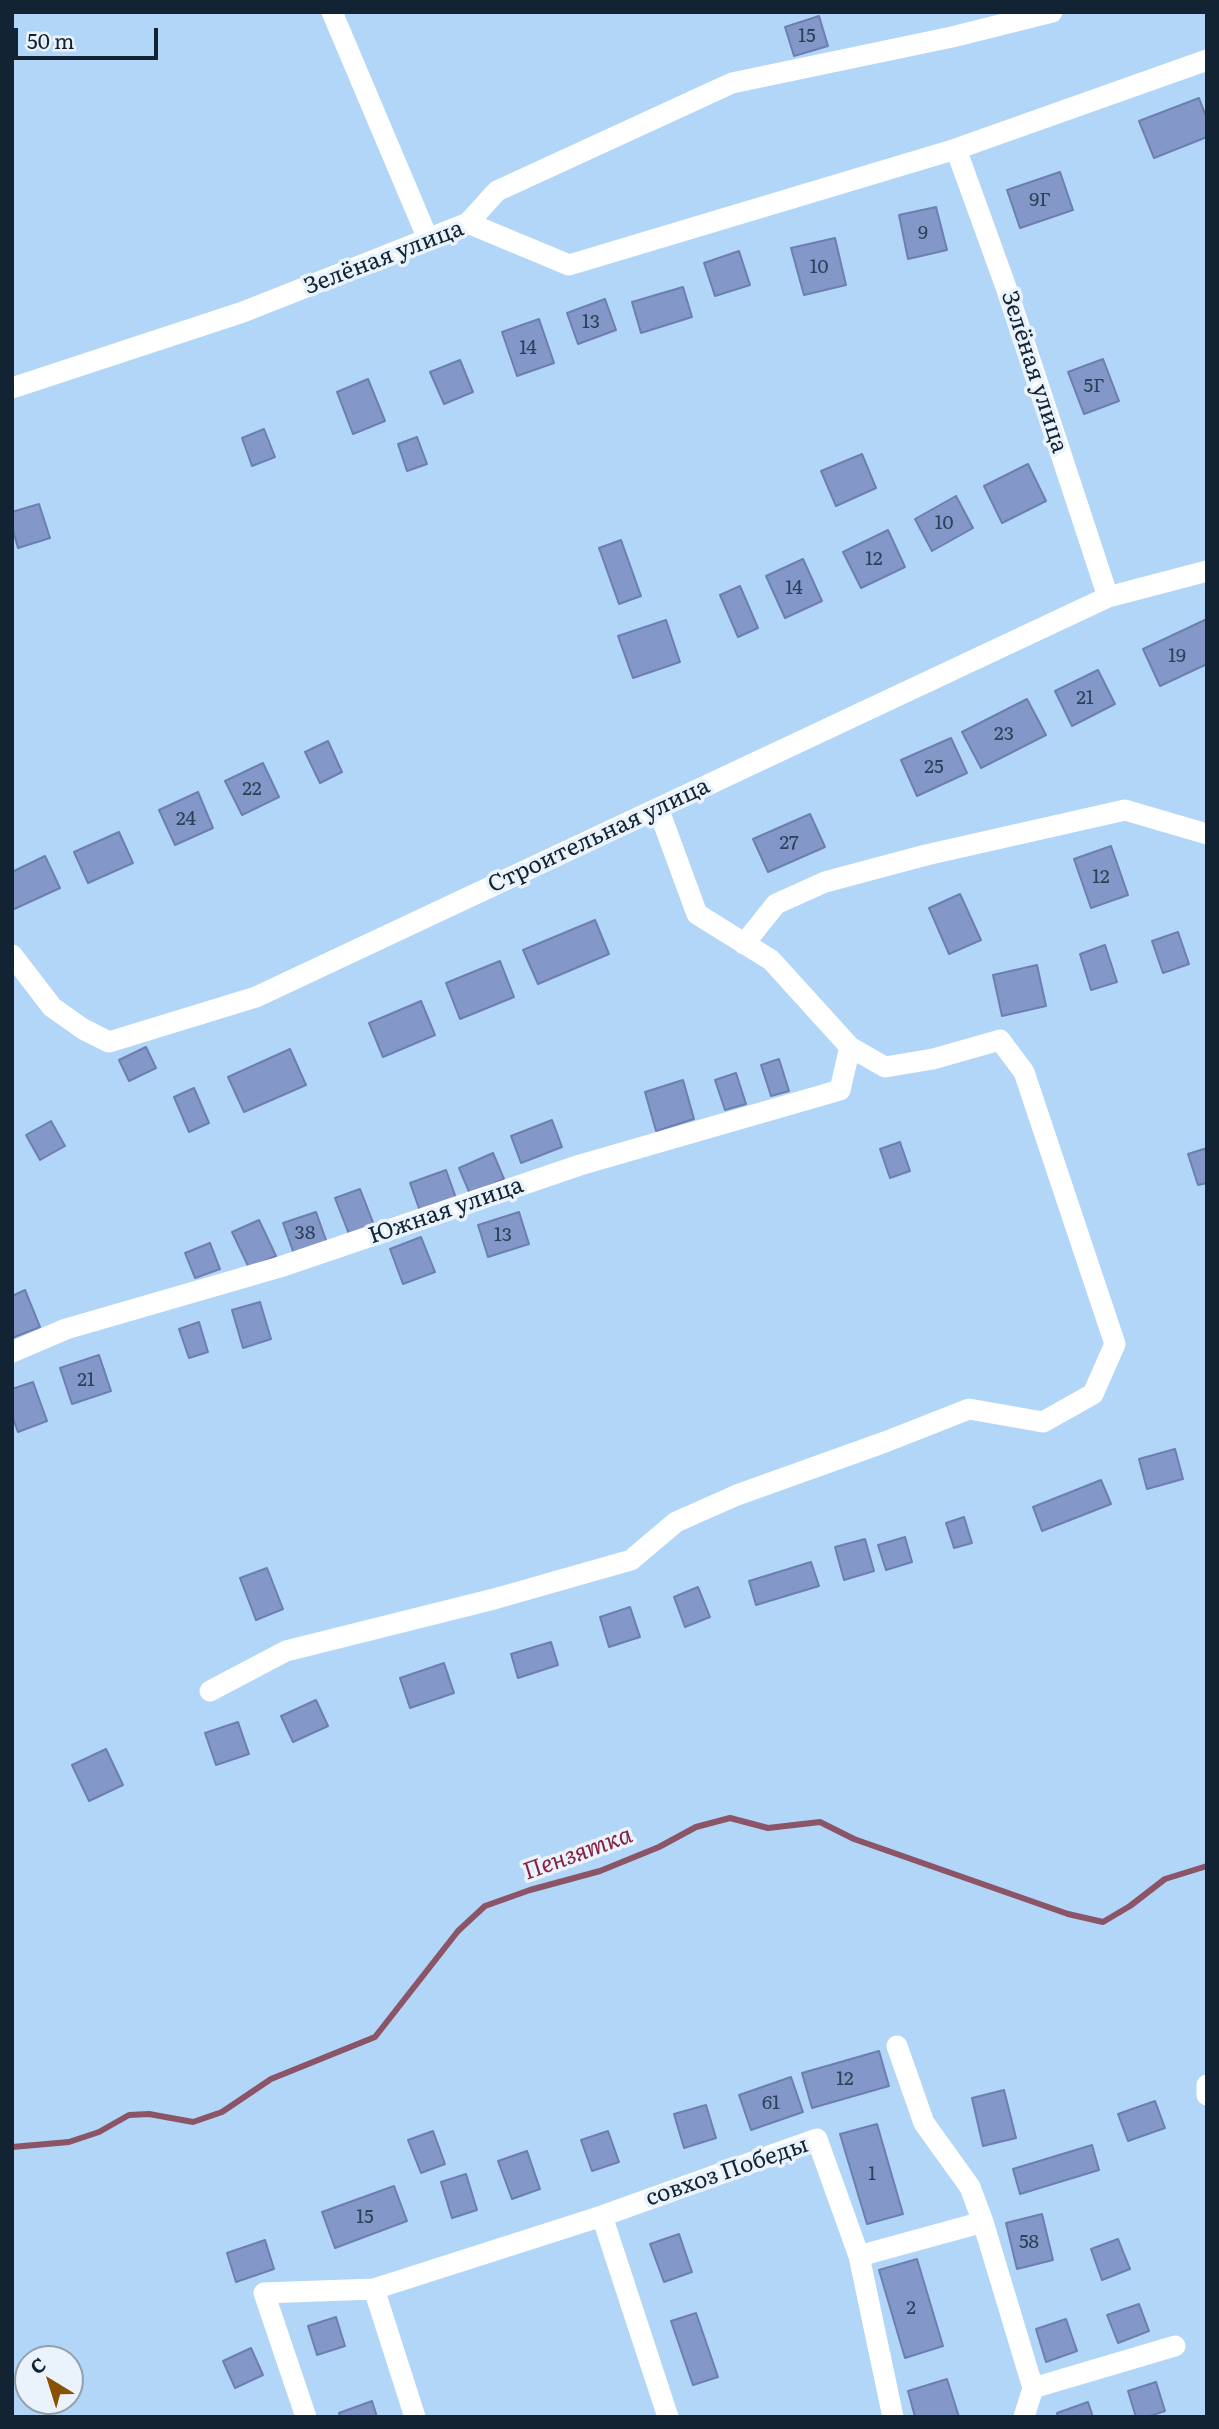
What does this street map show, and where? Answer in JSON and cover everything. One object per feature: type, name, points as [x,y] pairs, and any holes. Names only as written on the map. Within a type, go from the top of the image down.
[{"type":"street","points":[[332,12],[428,239]]},
{"type":"street","points":[[468,223],[498,191],[732,83],[952,37],[1052,12]]},
{"type":"street","name":"Зелёная улица","points":[[12,388],[243,312],[468,223],[569,265],[956,149],[1207,60]]},
{"type":"street","name":"Зелёная улица","points":[[956,149],[1007,290],[1108,597]]},
{"type":"street","name":"Строительная улица","points":[[12,956],[52,1007],[83,1029],[109,1042],[256,997],[1108,597],[1207,571]]},
{"type":"street","points":[[210,1691],[286,1651],[494,1599],[631,1560],[676,1522],[737,1495],[969,1409],[1044,1422],[1093,1394],[1115,1344],[1024,1072],[1000,1040],[933,1059],[885,1067],[850,1047],[771,960],[697,914],[658,808]]},
{"type":"street","points":[[744,944],[776,904],[825,882],[965,846],[1125,810],[1207,834]]},
{"type":"street","name":"Южная улица","points":[[12,1352],[66,1329],[280,1267],[580,1165],[840,1090],[850,1047]]},
{"type":"street","points":[[897,2046],[924,2123],[970,2187],[983,2222],[1033,2388],[1024,2417]]},
{"type":"street","points":[[1207,2085],[1207,2095]]},
{"type":"street","name":"совхоз Победы","points":[[306,2417],[264,2293],[373,2289],[602,2216],[817,2139],[859,2256],[893,2417]]},
{"type":"street","points":[[602,2216],[668,2417]]},
{"type":"street","points":[[859,2256],[983,2222]]},
{"type":"street","points":[[373,2289],[415,2417]]},
{"type":"street","points":[[1033,2388],[1175,2346]]},
{"type":"building","points":[[819,16],[828,46],[794,56],[785,27]]},
{"type":"building","points":[[1199,98],[1207,119],[1207,137],[1154,158],[1139,121]]},
{"type":"building","points":[[1060,172],[1073,210],[1020,228],[1007,190]]},
{"type":"building","points":[[936,207],[947,250],[908,259],[899,215]]},
{"type":"building","points":[[835,238],[846,285],[804,295],[791,248]]},
{"type":"building","points":[[739,251],[750,285],[715,296],[704,263]]},
{"type":"building","points":[[683,287],[692,317],[641,333],[632,302]]},
{"type":"building","points":[[605,299],[616,330],[578,344],[567,313]]},
{"type":"building","points":[[539,319],[554,363],[517,376],[502,332]]},
{"type":"building","points":[[1103,359],[1119,401],[1084,414],[1068,372]]},
{"type":"building","points":[[460,360],[473,392],[444,404],[430,372]]},
{"type":"building","points":[[368,379],[385,421],[353,434],[337,392]]},
{"type":"building","points":[[264,429],[275,457],[252,466],[242,438]]},
{"type":"building","points":[[417,437],[427,464],[407,471],[398,444]]},
{"type":"building","points":[[862,454],[876,488],[836,506],[821,471]]},
{"type":"building","points":[[1028,464],[1046,501],[1002,523],[984,486]]},
{"type":"building","points":[[956,496],[973,528],[932,551],[915,519]]},
{"type":"building","points":[[39,504],[50,538],[18,548],[12,527],[12,512]]},
{"type":"building","points":[[888,530],[905,567],[861,588],[843,552]]},
{"type":"building","points":[[621,540],[641,596],[619,604],[599,548]]},
{"type":"building","points":[[803,559],[822,601],[785,618],[766,576]]},
{"type":"building","points":[[740,586],[758,628],[738,637],[720,595]]},
{"type":"building","points":[[1207,619],[1207,664],[1160,686],[1143,649]]},
{"type":"building","points":[[666,620],[680,662],[633,678],[618,636]]},
{"type":"building","points":[[1098,670],[1115,704],[1072,726],[1055,691]]},
{"type":"building","points":[[1027,699],[1046,735],[981,768],[962,732]]},
{"type":"building","points":[[951,738],[967,773],[917,796],[901,760]]},
{"type":"building","points":[[328,741],[342,772],[320,783],[305,752]]},
{"type":"building","points":[[263,763],[279,797],[242,815],[225,781]]},
{"type":"building","points":[[198,792],[213,828],[175,845],[159,810]]},
{"type":"building","points":[[810,814],[825,847],[768,872],[753,839]]},
{"type":"building","points":[[119,832],[133,863],[88,883],[74,852]]},
{"type":"building","points":[[1111,846],[1128,895],[1091,908],[1074,859]]},
{"type":"building","points":[[45,856],[60,888],[12,910],[12,872]]},
{"type":"building","points":[[960,894],[981,940],[949,954],[929,908]]},
{"type":"building","points":[[595,920],[609,954],[538,984],[523,950]]},
{"type":"building","points":[[1178,932],[1189,964],[1163,973],[1152,941]]},
{"type":"building","points":[[1105,945],[1117,982],[1091,990],[1080,954]]},
{"type":"building","points":[[500,961],[514,997],[460,1019],[446,983]]},
{"type":"building","points":[[1037,965],[1046,1006],[1002,1016],[993,975]]},
{"type":"building","points":[[421,1001],[435,1035],[383,1057],[369,1023]]},
{"type":"building","points":[[146,1047],[156,1068],[129,1081],[119,1060]]},
{"type":"building","points":[[290,1049],[306,1085],[244,1112],[228,1077]]},
{"type":"building","points":[[779,1059],[789,1091],[771,1096],[761,1065]]},
{"type":"building","points":[[736,1073],[746,1104],[725,1110],[715,1080]]},
{"type":"building","points":[[683,1080],[694,1119],[656,1131],[645,1092]]},
{"type":"building","points":[[194,1088],[209,1123],[189,1132],[174,1097]]},
{"type":"building","points":[[552,1120],[562,1147],[521,1163],[511,1136]]},
{"type":"building","points":[[51,1121],[65,1146],[40,1160],[26,1135]]},
{"type":"building","points":[[900,1142],[910,1171],[890,1178],[880,1149]]},
{"type":"building","points":[[1207,1148],[1207,1183],[1198,1185],[1188,1154]]},
{"type":"building","points":[[493,1153],[504,1179],[470,1194],[459,1168]]},
{"type":"building","points":[[446,1170],[456,1198],[420,1211],[410,1183]]},
{"type":"building","points":[[360,1189],[374,1225],[349,1234],[335,1198]]},
{"type":"building","points":[[316,1212],[327,1243],[294,1254],[283,1223]]},
{"type":"building","points":[[519,1212],[529,1244],[488,1257],[478,1225]]},
{"type":"building","points":[[259,1220],[276,1256],[249,1268],[232,1232]]},
{"type":"building","points":[[421,1237],[435,1272],[403,1284],[390,1249]]},
{"type":"building","points":[[210,1243],[220,1269],[195,1278],[185,1253]]},
{"type":"building","points":[[25,1290],[40,1327],[12,1338],[12,1296]]},
{"type":"building","points":[[260,1302],[271,1339],[243,1348],[232,1310]]},
{"type":"building","points":[[199,1322],[208,1352],[189,1358],[179,1329]]},
{"type":"building","points":[[99,1355],[111,1391],[72,1404],[60,1368]]},
{"type":"building","points":[[33,1382],[47,1421],[18,1432],[12,1416],[12,1389]]},
{"type":"building","points":[[1175,1449],[1183,1479],[1147,1489],[1139,1459]]},
{"type":"building","points":[[1101,1480],[1111,1504],[1042,1531],[1033,1507]]},
{"type":"building","points":[[964,1517],[972,1543],[954,1548],[946,1523]]},
{"type":"building","points":[[905,1537],[912,1562],[886,1570],[878,1545]]},
{"type":"building","points":[[865,1539],[874,1571],[844,1580],[835,1547]]},
{"type":"building","points":[[811,1562],[819,1586],[756,1605],[749,1581]]},
{"type":"building","points":[[267,1568],[283,1609],[256,1620],[240,1578]]},
{"type":"building","points":[[698,1587],[710,1617],[685,1627],[674,1597]]},
{"type":"building","points":[[630,1607],[640,1637],[609,1647],[600,1617]]},
{"type":"building","points":[[551,1642],[558,1665],[518,1678],[511,1654]]},
{"type":"building","points":[[444,1663],[454,1693],[410,1708],[400,1678]]},
{"type":"building","points":[[316,1700],[328,1726],[293,1742],[281,1716]]},
{"type":"building","points":[[238,1722],[249,1754],[216,1765],[205,1733]]},
{"type":"building","points":[[106,1749],[123,1785],[89,1801],[72,1765]]},
{"type":"building","points":[[879,2051],[889,2086],[812,2108],[802,2073]]},
{"type":"building","points":[[791,2077],[803,2112],[751,2130],[739,2095]]},
{"type":"building","points":[[1004,2090],[1016,2138],[983,2146],[972,2098]]},
{"type":"building","points":[[1155,2101],[1165,2128],[1128,2141],[1118,2114]]},
{"type":"building","points":[[706,2105],[716,2138],[684,2148],[674,2114]]},
{"type":"building","points":[[877,2124],[903,2214],[867,2224],[840,2134]]},
{"type":"building","points":[[433,2131],[445,2164],[421,2173],[408,2140]]},
{"type":"building","points":[[608,2131],[619,2162],[592,2171],[581,2140]]},
{"type":"building","points":[[1092,2145],[1099,2170],[1020,2194],[1013,2169]]},
{"type":"building","points":[[527,2151],[540,2189],[512,2199],[498,2161]]},
{"type":"building","points":[[466,2174],[477,2210],[452,2218],[441,2182]]},
{"type":"building","points":[[394,2186],[407,2221],[335,2248],[322,2212]]},
{"type":"building","points":[[1042,2214],[1053,2260],[1017,2269],[1006,2223]]},
{"type":"building","points":[[679,2234],[692,2272],[664,2282],[650,2244]]},
{"type":"building","points":[[1118,2239],[1130,2269],[1102,2280],[1091,2249]]},
{"type":"building","points":[[265,2240],[274,2269],[236,2282],[227,2253]]},
{"type":"building","points":[[917,2259],[943,2346],[905,2358],[879,2270]]},
{"type":"building","points":[[1139,2304],[1149,2331],[1118,2343],[1107,2315]]},
{"type":"building","points":[[696,2313],[718,2377],[693,2385],[671,2321]]},
{"type":"building","points":[[336,2317],[345,2346],[317,2355],[308,2326]]},
{"type":"building","points":[[1066,2319],[1077,2351],[1046,2362],[1036,2329]]},
{"type":"building","points":[[251,2348],[263,2375],[235,2388],[223,2361]]},
{"type":"building","points":[[947,2379],[959,2417],[915,2417],[908,2391]]},
{"type":"building","points":[[1156,2382],[1165,2411],[1147,2417],[1136,2417],[1128,2391]]},
{"type":"building","points":[[372,2401],[377,2417],[340,2417],[339,2413]]},
{"type":"building","points":[[1088,2402],[1093,2417],[1058,2417],[1057,2413]]},
{"type":"waterway","name":"Пензятка","points":[[12,2147],[69,2142],[99,2132],[129,2115],[149,2114],[193,2122],[222,2112],[271,2079],[375,2037],[458,1931],[485,1906],[530,1890],[600,1871],[659,1847],[696,1827],[730,1818],[768,1828],[820,1822],[854,1839],[1068,1914],[1103,1922],[1130,1906],[1165,1879],[1207,1866]]}]
